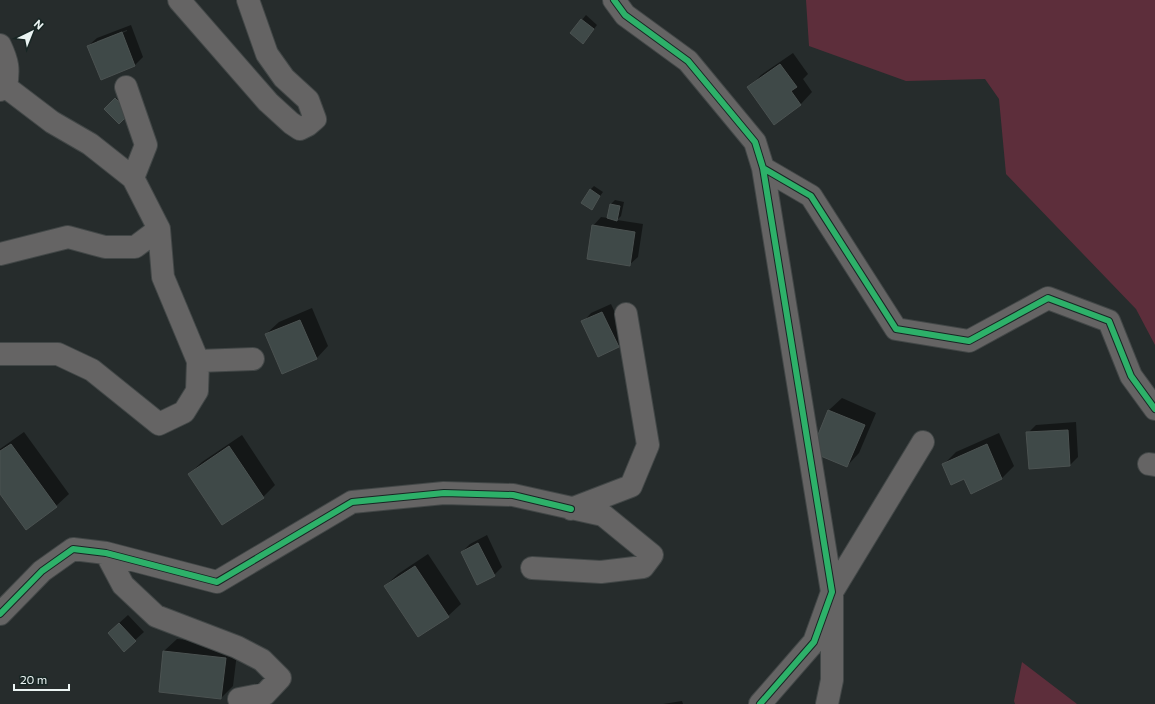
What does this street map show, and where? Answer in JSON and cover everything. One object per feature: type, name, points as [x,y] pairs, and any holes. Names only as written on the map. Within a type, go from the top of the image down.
[{"type":"street","points":[[179,0],[268,102],[291,124],[300,128],[308,125],[315,119],[308,100],[284,78],[267,54],[248,0]]},
{"type":"street","points":[[614,0],[625,15],[688,61],[755,142],[763,168],[832,592],[832,680],[827,704]]},
{"type":"street","points":[[0,45],[5,56],[9,72],[3,89],[52,122],[90,144],[133,178],[159,229],[163,277],[198,361],[197,391],[184,412],[159,424],[92,370],[58,354],[0,354]]},
{"type":"street","points":[[126,87],[146,145],[133,178]]},
{"type":"street","points":[[763,168],[812,196],[896,329],[969,341],[1048,298],[1109,321],[1131,376],[1155,409]]},
{"type":"street","points":[[0,254],[68,237],[105,247],[135,246],[159,229]]},
{"type":"street","points":[[571,508],[631,486],[648,445],[626,314]]},
{"type":"street","points":[[198,361],[253,359]]},
{"type":"street","points":[[760,704],[814,642],[832,592],[923,442]]},
{"type":"street","points":[[0,614],[42,571],[73,549],[106,554],[217,582],[352,502],[444,493],[513,495],[603,516],[652,555],[643,567],[601,572],[532,568]]},
{"type":"street","points":[[106,554],[123,585],[156,616],[243,650],[262,660],[280,678],[265,694],[239,699]]},
{"type":"shaded area","points":[[806,0],[1155,0],[1155,345],[1136,309],[1006,174],[999,99],[985,79],[906,81],[809,46]]},
{"type":"shaded area","points":[[1022,662],[1077,704],[1015,704],[1014,701]]},
{"type":"building","points":[[581,19],[594,29],[583,44],[570,33]]},
{"type":"building","points":[[122,32],[135,66],[101,80],[87,46]]},
{"type":"building","points":[[780,64],[797,87],[791,91],[801,105],[774,125],[747,87]]},
{"type":"building","points":[[115,98],[130,113],[119,124],[104,109]]},
{"type":"building","points":[[590,189],[600,196],[592,210],[581,203]]},
{"type":"building","points":[[610,204],[620,206],[617,221],[607,218]]},
{"type":"building","points":[[592,225],[635,232],[630,266],[587,259]]},
{"type":"building","points":[[602,312],[619,347],[598,357],[581,321]]},
{"type":"building","points":[[300,320],[317,359],[282,374],[265,334]]},
{"type":"building","points":[[828,410],[865,425],[847,467],[811,452]]},
{"type":"building","points":[[1068,430],[1070,466],[1029,469],[1026,432]]},
{"type":"building","points":[[11,444],[57,507],[26,530],[0,494],[0,451]]},
{"type":"building","points":[[987,444],[1002,479],[971,494],[964,479],[951,485],[942,464]]},
{"type":"building","points":[[229,446],[264,498],[222,525],[188,474]]},
{"type":"building","points":[[478,543],[495,576],[477,585],[461,552]]},
{"type":"building","points":[[415,566],[449,617],[418,637],[384,586]]},
{"type":"building","points":[[119,623],[136,641],[124,652],[108,633]]},
{"type":"building","points":[[163,651],[226,658],[221,699],[159,692]]},
{"type":"cycle path","points":[[614,0],[625,15],[688,61],[755,142],[763,168],[832,592],[814,642],[760,704]]},
{"type":"cycle path","points":[[763,168],[811,196],[896,329],[969,341],[1048,298],[1109,321],[1131,376],[1155,409]]},
{"type":"cycle path","points":[[0,614],[42,571],[73,549],[106,553],[217,582],[352,502],[444,493],[513,495],[571,509]]}]
